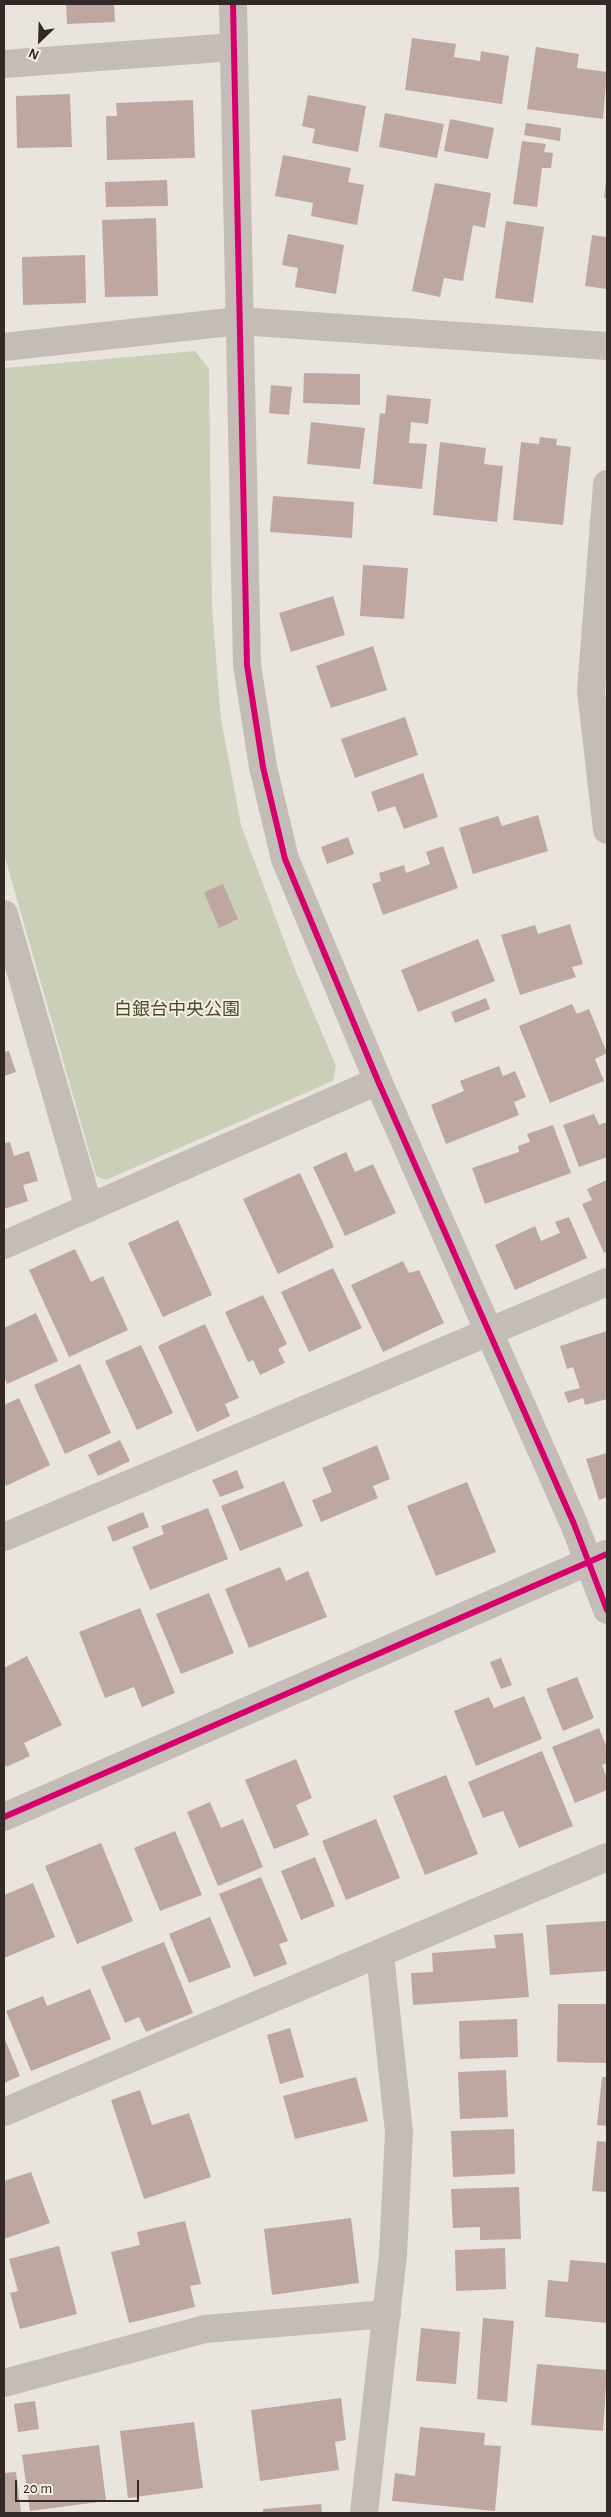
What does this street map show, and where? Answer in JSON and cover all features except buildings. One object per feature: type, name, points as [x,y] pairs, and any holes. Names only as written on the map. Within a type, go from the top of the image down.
[{"type":"street","points":[[233,4],[247,666],[263,766],[285,859],[378,1081],[491,1332],[599,1557],[607,1610]]},
{"type":"street","points":[[4,64],[234,47]]},
{"type":"street","points":[[4,347],[240,321],[607,346]]},
{"type":"street","points":[[607,484],[591,691],[607,830]]},
{"type":"street","points":[[4,914],[89,1208]]},
{"type":"street","points":[[4,1245],[378,1081]]},
{"type":"street","points":[[4,1537],[607,1282]]},
{"type":"street","points":[[4,1817],[599,1557]]},
{"type":"street","points":[[4,2112],[380,1955],[607,1857]]},
{"type":"street","points":[[364,2513],[393,2255],[399,2132],[380,1955]]},
{"type":"street","points":[[4,2383],[205,2330],[387,2314]]},
{"type":"green space","name":"白銀台中央公園","points":[[195,351],[209,369],[212,608],[221,719],[241,825],[294,967],[336,1066],[333,1081],[106,1180],[96,1176],[4,854],[4,368]]},
{"type":"cycle path","points":[[233,4],[247,665],[263,767],[285,859],[378,1081],[574,1524],[607,1610]]},
{"type":"cycle path","points":[[4,1817],[607,1554]]}]
